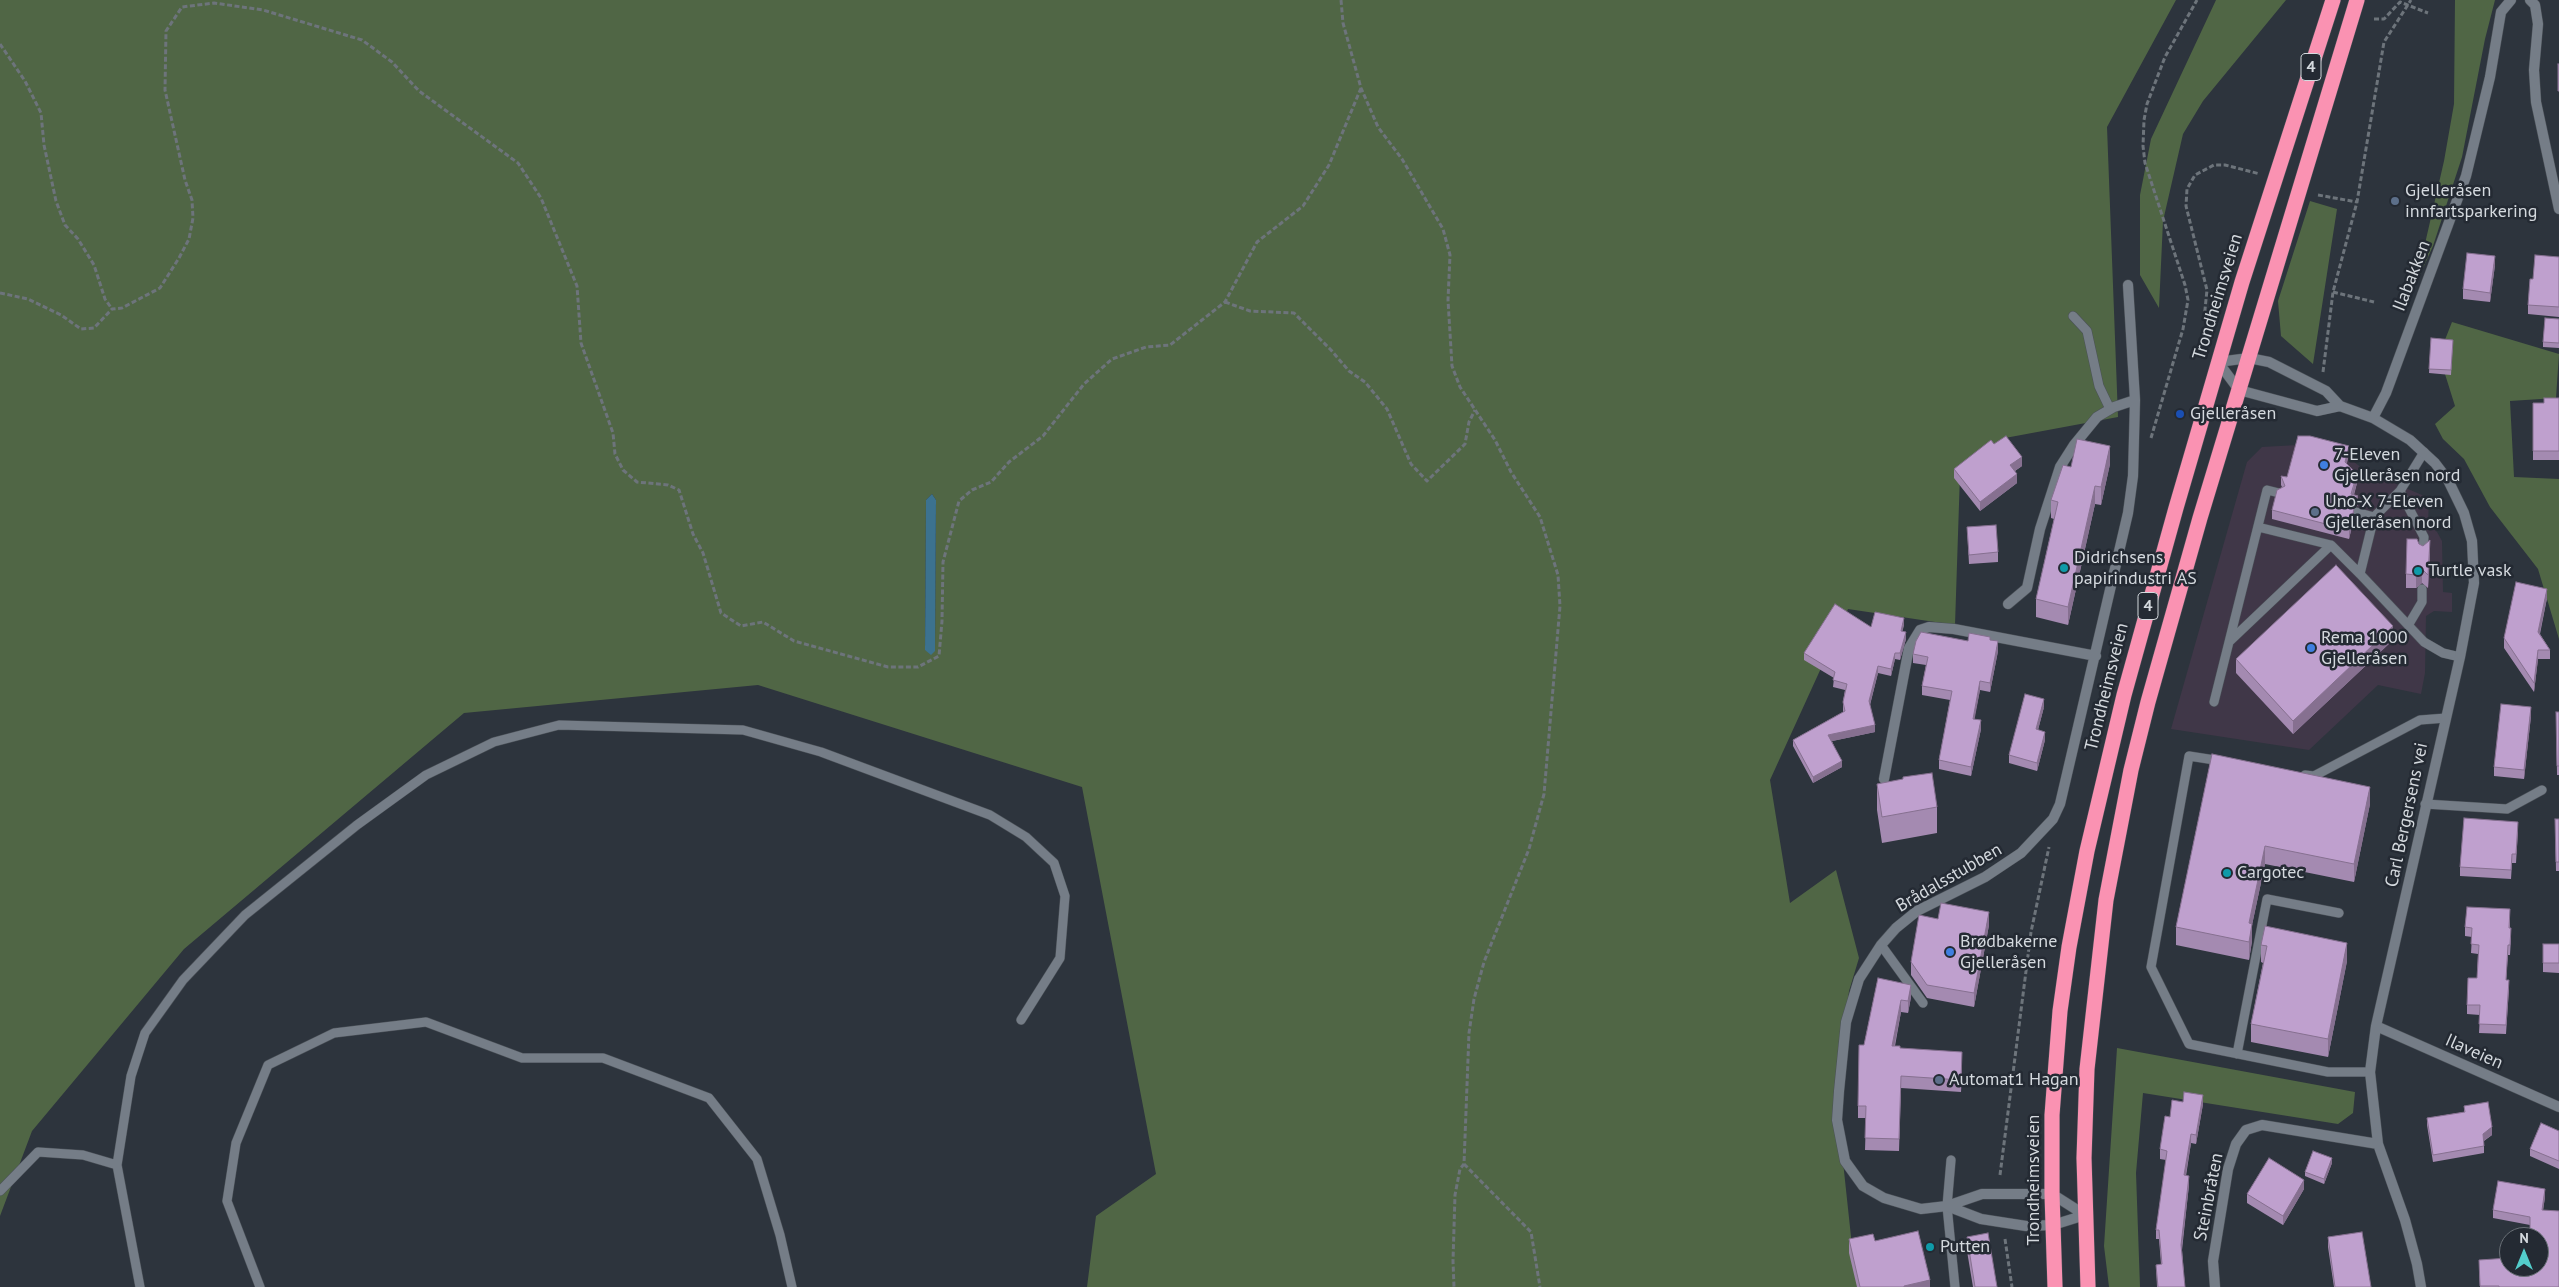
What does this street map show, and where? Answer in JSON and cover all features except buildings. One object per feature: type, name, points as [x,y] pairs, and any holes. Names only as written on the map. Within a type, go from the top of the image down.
[{"type":"highway","name":"Trondheimsveien","points":[[2055,1287],[2052,1115],[2060,1020],[2079,892],[2129,676],[2218,362],[2288,135],[2333,0]]},
{"type":"highway","name":"4","points":[[2088,1287],[2085,1215],[2085,1116],[2091,1016],[2106,900],[2119,828],[2148,702],[2239,390],[2357,0]]},
{"type":"street","name":"Ilabakken","points":[[2373,418],[2386,393],[2466,176],[2490,77],[2501,12],[2512,0]]},
{"type":"street","points":[[2530,0],[2534,5],[2538,24],[2534,70],[2536,102],[2559,209]]},
{"type":"street","name":"Brådalsstubben","points":[[2052,1194],[1982,1194],[1947,1206],[1921,1209],[1884,1198],[1863,1186],[1855,1178],[1843,1154],[1838,1120],[1846,1022],[1859,979],[1881,946],[1896,928],[1917,911],[1985,877],[2022,853],[2053,819],[2060,804],[2128,513],[2133,476],[2135,400],[2128,285]]},
{"type":"street","name":"Carl Bergersens vei","points":[[2218,362],[2249,358],[2269,362],[2320,388],[2340,406],[2373,418],[2410,440],[2444,474],[2456,495],[2472,541],[2474,583],[2460,658],[2425,804],[2376,1026],[2370,1072],[2378,1144],[2405,1220],[2421,1287]]},
{"type":"street","points":[[2218,362],[2239,390],[2317,411],[2340,406]]},
{"type":"street","points":[[2008,604],[2027,588],[2040,529],[2060,467],[2087,428],[2110,409],[2135,400]]},
{"type":"street","points":[[1884,779],[1908,648],[1920,630],[1929,627],[1954,628],[2096,656]]},
{"type":"street","name":"Ilaveien","points":[[2376,1026],[2559,1107]]},
{"type":"street","name":"Steinbråten","points":[[2215,1287],[2213,1261],[2228,1169],[2236,1144],[2246,1130],[2262,1125],[2378,1144]]},
{"type":"street","points":[[2052,1194],[2085,1215]]},
{"type":"street","name":"Brådalsstubben","points":[[1947,1206],[1981,1219],[2026,1226],[2053,1225],[2085,1215]]},
{"type":"lane","points":[[2073,316],[2087,332],[2099,386],[2110,409]]},
{"type":"lane","points":[[2360,574],[2374,517],[2400,491],[2424,452]]},
{"type":"lane","points":[[2214,702],[2267,490],[2279,493]]},
{"type":"lane","points":[[2400,491],[2424,537],[2423,553]]},
{"type":"lane","points":[[2356,512],[2374,517]]},
{"type":"lane","points":[[2258,526],[2331,545],[2409,624],[2424,642],[2443,653],[2460,658]]},
{"type":"lane","points":[[2229,641],[2331,545]]},
{"type":"lane","points":[[2409,624],[2422,602],[2422,589]]},
{"type":"lane","points":[[2294,773],[2314,776],[2420,720],[2446,718]]},
{"type":"lane","points":[[140,1287],[117,1165],[132,1076],[145,1033],[183,980],[245,915],[357,825],[426,775],[494,742],[559,725],[743,730],[821,752],[990,815],[1026,837],[1054,863],[1065,896],[1060,958],[1021,1020]]},
{"type":"lane","points":[[2227,762],[2189,756],[2152,967],[2189,1044],[2328,1072],[2370,1072]]},
{"type":"lane","points":[[2425,804],[2507,809],[2542,790]]},
{"type":"lane","points":[[2237,1054],[2267,899],[2339,913]]},
{"type":"lane","points":[[1881,946],[1923,1003]]},
{"type":"lane","points":[[260,1287],[227,1201],[236,1143],[268,1064],[334,1033],[426,1022],[522,1058],[603,1058],[709,1098],[757,1159],[780,1235],[792,1287]]},
{"type":"lane","points":[[0,1191],[38,1152],[83,1155],[117,1165]]},
{"type":"lane","points":[[1951,1160],[1947,1206],[1955,1287]]},
{"type":"path","points":[[1341,0],[1342,23],[1361,88],[1378,127],[1402,159],[1444,230],[1450,255],[1448,300],[1452,366],[1460,387],[1540,517],[1558,575],[1560,606],[1544,794],[1529,849],[1484,962],[1474,999],[1469,1033],[1464,1164],[1460,1169],[1455,1195],[1454,1287]]},
{"type":"path","points":[[2320,388],[2333,292],[2357,202],[2384,42],[2411,0]]},
{"type":"path","points":[[2374,18],[2384,19],[2400,2],[2428,13]]},
{"type":"path","points":[[0,293],[28,299],[62,315],[81,329],[94,328],[112,309],[122,308],[160,288],[188,239],[193,218],[192,200],[185,180],[165,90],[166,31],[182,7],[214,3],[263,10],[362,40],[392,62],[419,91],[518,163],[541,198],[577,286],[581,343],[613,433],[615,454],[623,470],[636,482],[668,485],[679,490],[721,613],[741,626],[763,622],[794,641],[888,666],[918,667],[939,656],[942,621],[943,562],[959,501],[972,490],[991,482],[1010,462],[1043,436],[1084,384],[1112,359],[1146,347],[1170,345],[1225,302],[1257,242],[1303,206],[1328,165],[1361,88]]},
{"type":"path","points":[[0,44],[25,81],[41,113],[44,145],[59,209],[65,225],[78,239],[94,264],[105,299],[112,309]]},
{"type":"path","points":[[2204,319],[2207,290],[2186,206],[2187,189],[2195,175],[2214,165],[2225,165],[2260,174]]},
{"type":"path","points":[[2318,195],[2357,202]]},
{"type":"path","points":[[2333,292],[2374,302]]},
{"type":"path","points":[[1225,302],[1250,311],[1294,313],[1349,371],[1365,382],[1388,409],[1403,440],[1411,464],[1427,480],[1465,444],[1469,422],[1475,410]]},
{"type":"path","points":[[1464,1164],[1531,1232],[1540,1287]]},
{"type":"path","points":[[2004,1234],[2012,1287]]},
{"type":"shaded area","points":[[2316,444],[2355,455],[2354,462],[2366,471],[2429,498],[2428,524],[2437,532],[2442,541],[2443,592],[2452,593],[2452,612],[2434,611],[2426,616],[2425,673],[2421,694],[2378,685],[2309,750],[2171,729],[2247,462],[2262,447]]},
{"type":"green space","points":[[0,0],[2176,0],[2107,127],[2118,417],[2005,438],[1960,474],[1955,625],[1848,609],[1770,780],[1790,903],[1836,870],[1859,958],[1849,991],[1840,1069],[1841,1143],[1855,1274],[1860,1287],[1087,1287],[1096,1216],[1156,1174],[1082,787],[758,685],[464,713],[184,949],[32,1131],[0,1216]],"holes":[[[932,494],[936,500],[935,651],[925,650],[926,500]]]},
{"type":"green space","points":[[2216,0],[2286,0],[2203,101],[2183,134],[2163,221],[2159,308],[2140,275],[2140,195],[2151,139]]},
{"type":"green space","points":[[2455,0],[2495,0],[2485,39],[2462,157],[2433,246],[2419,277],[2418,274],[2444,161],[2454,104]]},
{"type":"green space","points":[[2310,201],[2337,209],[2313,364],[2281,336],[2278,301]]},
{"type":"green space","points":[[2452,322],[2559,354],[2556,398],[2510,401],[2514,477],[2559,479],[2559,639],[2538,569],[2490,507],[2464,459],[2443,439],[2435,424],[2455,406],[2439,355]]},
{"type":"green space","points":[[2117,1048],[2355,1092],[2353,1113],[2338,1124],[2143,1093],[2136,1173],[2140,1287],[2109,1287],[2104,1246]]},
{"type":"water","points":[[932,494],[936,500],[935,651],[931,655],[925,650],[926,500]]},
{"type":"place","name":"Gjelleråsen innfartsparkering","points":[[2395,201]]},
{"type":"place","name":"Gjelleråsen","points":[[2180,414]]},
{"type":"place","name":"7-Eleven Gjelleråsen nord","points":[[2324,465]]},
{"type":"place","name":"Uno-X 7-Eleven Gjelleråsen nord","points":[[2315,512]]},
{"type":"place","name":"Didrichsens papirindustri AS","points":[[2064,568]]},
{"type":"place","name":"Turtle vask","points":[[2418,571]]},
{"type":"place","name":"Rema 1000 Gjelleråsen","points":[[2311,648]]},
{"type":"place","name":"Cargotec","points":[[2227,873]]},
{"type":"place","name":"Brødbakerne Gjelleråsen","points":[[1950,952]]},
{"type":"place","name":"Automat1 Hagan","points":[[1939,1080]]},
{"type":"place","name":"Putten","points":[[1930,1247]]}]
